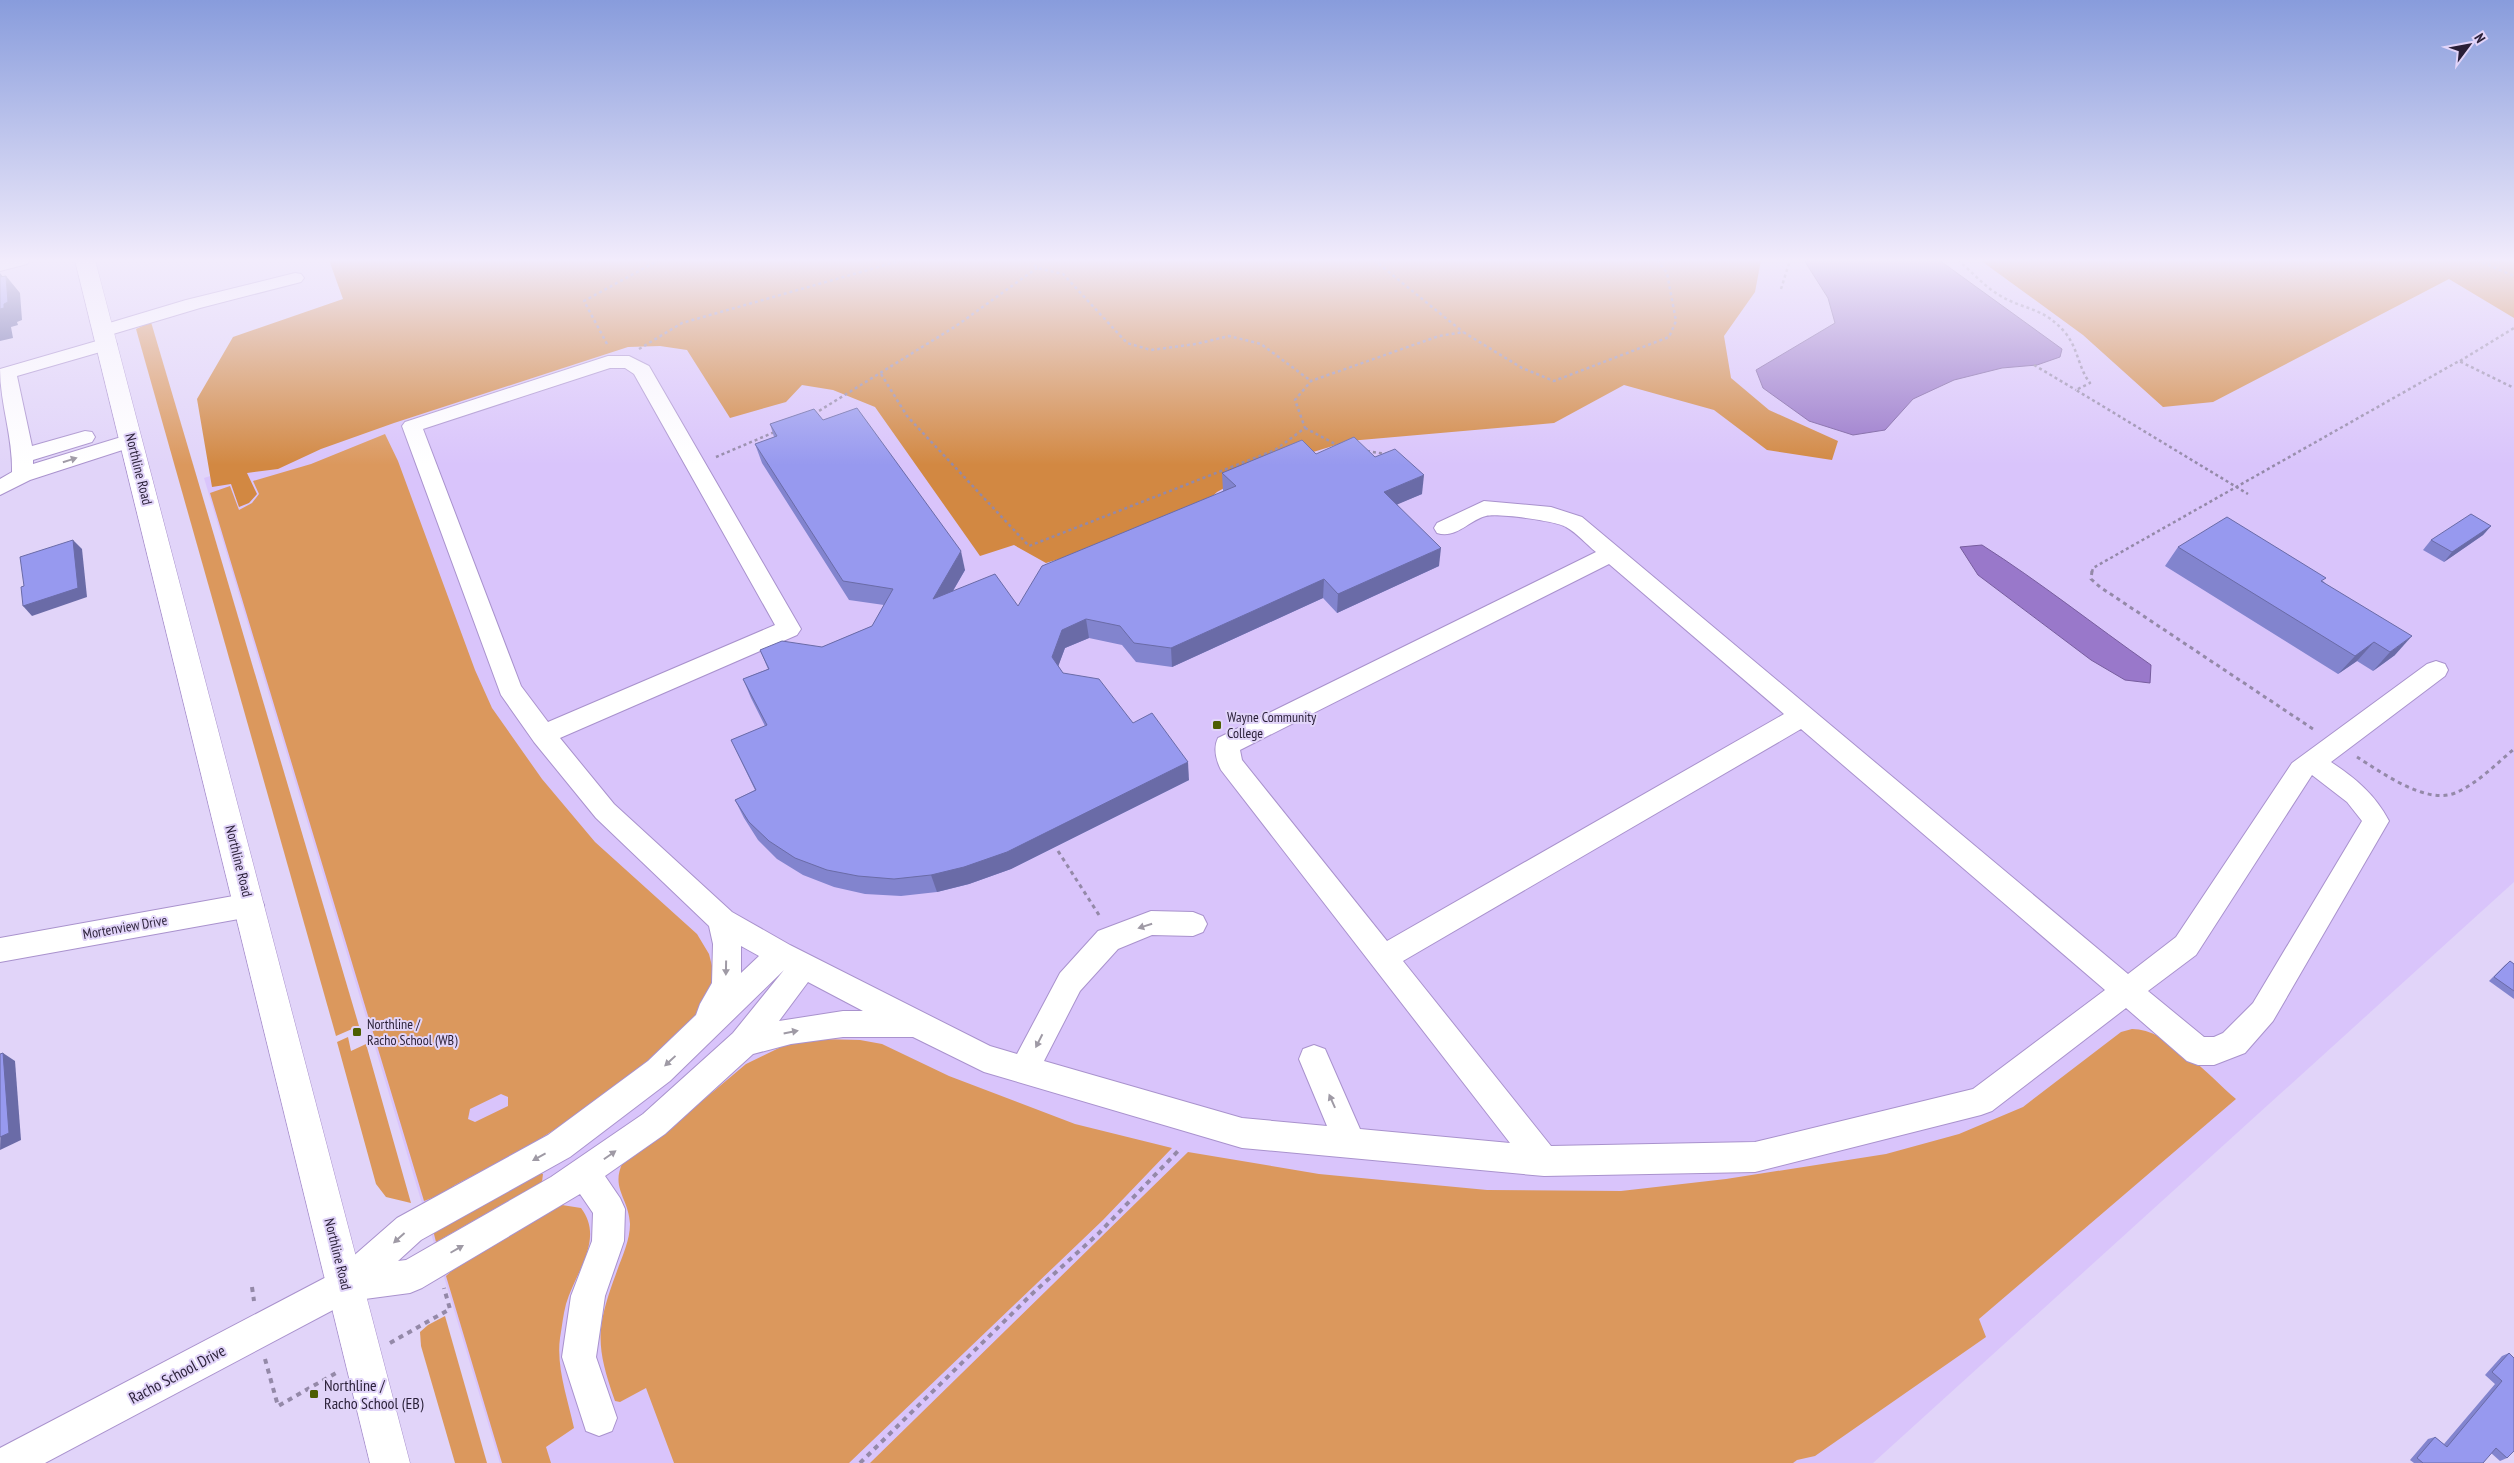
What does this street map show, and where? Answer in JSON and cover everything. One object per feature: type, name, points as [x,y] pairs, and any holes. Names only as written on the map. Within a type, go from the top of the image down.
[{"type":"main road","name":"Northline Road","points":[[103,328],[390,1463]]},
{"type":"street","points":[[23,466],[7,374],[130,328]]},
{"type":"street","points":[[542,735],[789,629],[642,370],[630,362],[608,362],[412,426],[510,689],[542,735],[605,811],[722,920],[792,960],[984,1058],[1242,1133],[1544,1161],[1755,1157],[1980,1101],[2186,946],[2301,770],[2436,670]]},
{"type":"street","points":[[0,488],[23,466],[129,432]]},
{"type":"street","points":[[1445,528],[1484,508],[1550,514],[1574,522],[2125,992],[2198,1051],[2214,1051],[2234,1043],[2263,1012],[2376,821],[2370,808],[2351,790],[2312,762]]},
{"type":"street","points":[[1544,1161],[1230,763],[1227,746],[1612,554]]},
{"type":"street","points":[[1383,958],[1802,716]]},
{"type":"street","name":"Mortenview Drive","points":[[0,950],[250,905]]},
{"type":"street","points":[[699,1034],[726,985],[727,944],[722,920]]},
{"type":"street","points":[[1024,1070],[1070,982],[1108,940],[1151,923],[1193,924]]},
{"type":"street","points":[[346,1284],[409,1229],[559,1146],[659,1071],[699,1034],[792,960]]},
{"type":"street","points":[[346,1284],[410,1276],[562,1188],[654,1124],[744,1043],[792,960]]},
{"type":"street","points":[[744,1043],[791,1031],[843,1024],[916,1024]]},
{"type":"street","points":[[1314,1059],[1350,1143]]},
{"type":"street","points":[[584,1173],[609,1208],[608,1241],[588,1296],[579,1357],[599,1418]]},
{"type":"street","name":"Racho School Drive","points":[[8,1463],[346,1284]]},
{"type":"path","points":[[598,328],[616,362],[673,328]]},
{"type":"path","points":[[806,418],[881,374],[951,328]]},
{"type":"path","points":[[1114,328],[1128,343],[1151,350],[1196,344],[1229,336],[1260,344],[1311,381]]},
{"type":"path","points":[[1458,328],[1522,368],[1554,380],[1669,337],[1673,328]]},
{"type":"path","points":[[2059,328],[2067,335],[2075,348],[2083,374],[2090,383],[2076,390]]},
{"type":"path","points":[[2514,328],[2093,568],[2091,578],[2336,744],[2416,790],[2438,797],[2454,794],[2514,749]]},
{"type":"path","points":[[1340,447],[1305,428],[1296,400],[1311,381],[1440,336],[1463,332]]},
{"type":"path","points":[[2459,361],[2514,388]]},
{"type":"path","points":[[2034,365],[2248,494]]},
{"type":"path","points":[[881,374],[907,416],[1029,546],[1275,450],[1305,428]]},
{"type":"path","points":[[696,465],[781,430]]},
{"type":"path","points":[[1366,451],[1392,456]]},
{"type":"path","points":[[1058,851],[1099,915]]},
{"type":"path","points":[[860,1463],[1033,1292],[1099,1233],[1180,1149]]},
{"type":"shaded area","points":[[153,328],[359,1026],[336,1036],[136,329]]},
{"type":"shaded area","points":[[258,328],[1729,328],[1724,336],[1731,378],[1769,410],[1838,441],[1832,460],[1767,450],[1714,410],[1624,385],[1554,423],[1349,441],[1261,468],[1217,492],[1187,520],[1046,563],[1014,545],[980,556],[875,407],[833,390],[802,385],[786,402],[730,418],[687,350],[660,346],[628,347],[394,423],[321,449],[278,469],[247,473],[257,494],[249,503],[239,507],[231,484],[212,487],[197,399],[233,337]]},
{"type":"shaded area","points":[[666,328],[2514,328],[2514,882],[1873,1463],[500,1463],[204,478]]},
{"type":"shaded area","points":[[1826,328],[2033,328],[2062,349],[2060,357],[2037,365],[2002,368],[1954,380],[1913,399],[1885,430],[1853,435],[1809,421],[1763,388],[1756,370]]},
{"type":"shaded area","points":[[2074,328],[2354,328],[2213,402],[2163,407]]},
{"type":"shaded area","points":[[385,434],[398,461],[475,670],[492,708],[542,779],[595,842],[697,934],[709,954],[713,970],[711,989],[702,1011],[686,1032],[593,1105],[524,1149],[455,1185],[443,1194],[424,1201],[210,493],[230,486],[239,510],[252,503],[259,494],[253,481],[311,464]],"holes":[[[501,1094],[508,1097],[508,1106],[475,1122],[468,1119],[470,1109]]]},
{"type":"shaded area","points":[[1982,545],[2151,665],[2150,683],[2125,680],[2091,660],[1978,575],[1960,547]]},
{"type":"shaded area","points":[[2132,1029],[2146,1031],[2174,1045],[2236,1099],[1979,1319],[1986,1337],[1815,1456],[1797,1460],[1793,1463],[870,1463],[1188,1152],[1319,1174],[1487,1190],[1621,1191],[1726,1179],[1886,1154],[1959,1134],[2023,1107],[2121,1032]]},
{"type":"shaded area","points":[[348,1037],[351,1051],[366,1044],[411,1203],[386,1197],[376,1184],[337,1042]]},
{"type":"shaded area","points":[[818,1039],[860,1040],[882,1044],[949,1076],[1075,1124],[1172,1148],[1103,1220],[849,1463],[674,1463],[646,1388],[620,1402],[615,1401],[601,1350],[602,1322],[605,1307],[630,1230],[629,1215],[618,1179],[623,1162],[683,1117],[746,1064],[783,1046]]},
{"type":"shaded area","points":[[538,1172],[543,1174],[542,1182],[436,1242],[433,1230]]},
{"type":"shaded area","points":[[562,1205],[581,1208],[588,1220],[590,1232],[586,1256],[566,1304],[559,1349],[561,1372],[574,1428],[546,1447],[551,1463],[502,1463],[446,1276],[457,1266],[547,1210]]},
{"type":"shaded area","points":[[445,1316],[487,1463],[455,1463],[421,1346],[420,1332],[428,1325]]},
{"type":"building","points":[[857,408],[961,551],[933,599],[995,574],[1018,606],[1042,566],[1236,486],[1222,473],[1302,440],[1316,454],[1354,437],[1375,457],[1395,449],[1424,475],[1384,492],[1441,548],[1338,594],[1324,579],[1171,648],[1134,643],[1120,626],[1086,619],[1062,630],[1052,657],[1063,673],[1099,679],[1133,723],[1152,713],[1188,762],[1007,852],[964,867],[931,875],[894,879],[858,876],[827,870],[795,858],[769,841],[749,822],[735,800],[756,790],[731,740],[767,725],[743,679],[769,669],[760,650],[782,641],[822,647],[872,626],[893,589],[843,581],[755,444],[777,436],[770,424],[814,409],[823,420]]},
{"type":"building","points":[[2471,514],[2491,526],[2452,552],[2431,540]]},
{"type":"building","points":[[2227,517],[2326,578],[2321,581],[2412,636],[2390,652],[2374,642],[2355,656],[2178,547]]},
{"type":"building","points":[[73,540],[78,588],[23,606],[21,587],[24,586],[20,557]]},
{"type":"building","points":[[2510,961],[2514,964],[2514,991],[2494,977]]},
{"type":"building","points":[[3,1053],[9,1133],[0,1137],[0,1054]]},
{"type":"building","points":[[2509,1353],[2514,1358],[2514,1451],[2507,1458],[2496,1448],[2483,1463],[2423,1463],[2417,1458],[2435,1437],[2447,1447],[2502,1381],[2492,1372]]},
{"type":"place","name":"Wayne Community College","points":[[1217,725]]},
{"type":"place","name":"Northline / Racho School (WB)","points":[[357,1032]]},
{"type":"place","name":"Northline / Racho School (EB)","points":[[314,1394]]}]
